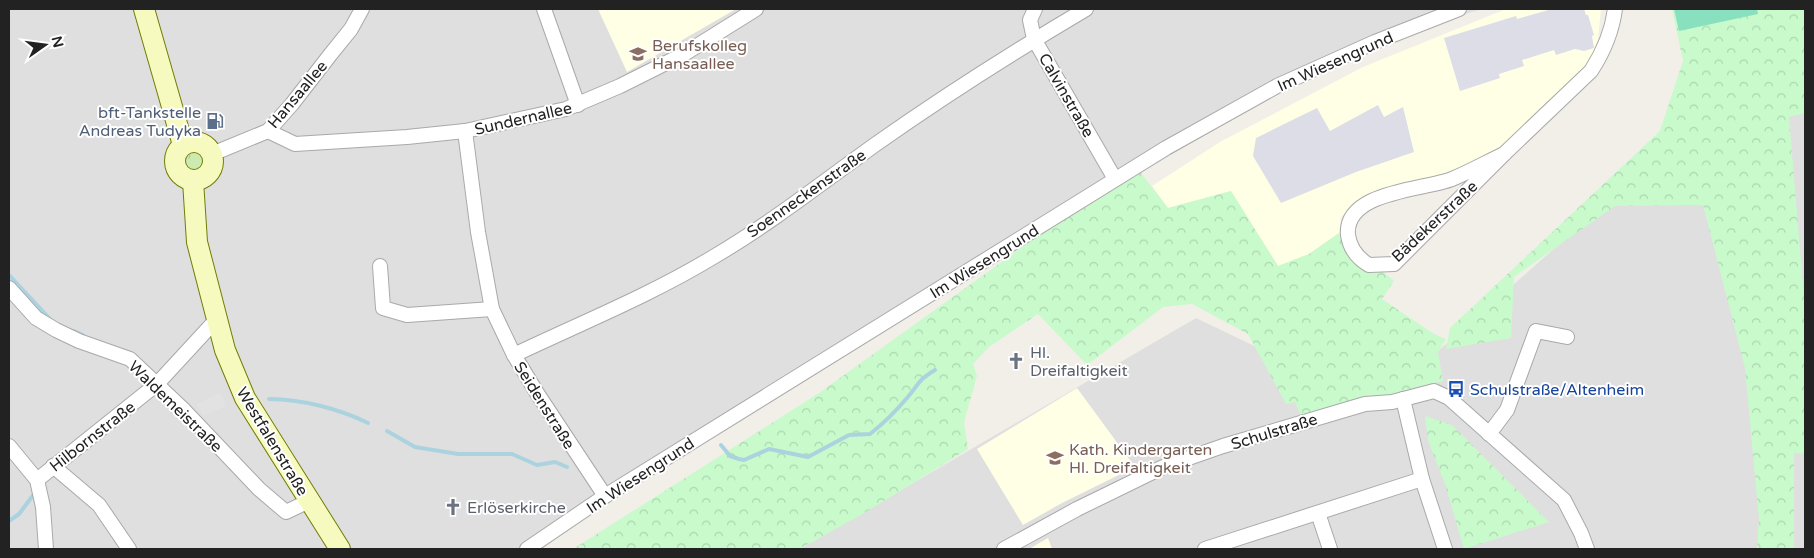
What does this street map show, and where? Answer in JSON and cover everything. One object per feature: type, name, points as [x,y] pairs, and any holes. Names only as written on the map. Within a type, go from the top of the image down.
[{"type":"main road","points":[[144,9],[183,145]]},
{"type":"main road","points":[[199,143],[209,149],[212,154],[210,172],[199,180],[193,181],[181,176],[175,166],[176,154],[183,145],[199,143]]},
{"type":"main road","name":"Westfalenstraße","points":[[193,181],[197,242],[225,350],[245,398],[340,549]]},
{"type":"street","name":"Hansaallee","points":[[212,154],[268,131],[336,49],[362,9]]},
{"type":"street","points":[[544,9],[578,105]]},
{"type":"street","name":"Sundernallee","points":[[268,131],[295,144],[465,130],[578,105],[684,54],[756,9]]},
{"type":"street","name":"Calvinstraße","points":[[1035,9],[1030,20],[1034,39],[1115,179]]},
{"type":"street","name":"Soenneckenstraße","points":[[514,355],[660,286],[714,256],[802,198],[877,143],[1034,39],[1086,9]]},
{"type":"street","name":"Im Wiesengrund","points":[[527,549],[605,496],[1115,179],[1277,86],[1375,42],[1459,9]]},
{"type":"street","name":"Bädekerstraße","points":[[1504,154],[1450,180],[1409,188],[1375,199],[1355,214],[1350,223],[1349,243],[1354,253],[1369,265],[1394,264],[1591,70],[1601,55],[1610,35],[1615,9]]},
{"type":"street","name":"Seidenstraße","points":[[465,130],[478,232],[492,309],[514,355],[536,394],[605,496]]},
{"type":"street","points":[[380,266],[383,308],[407,315],[492,309]]},
{"type":"street","name":"Waldemeistraße","points":[[9,288],[36,318],[78,341],[130,359],[190,415],[259,488],[286,512],[310,501]]},
{"type":"street","name":"Hilbornstraße","points":[[46,549],[43,507],[37,480],[115,420],[157,384],[216,320]]},
{"type":"street","points":[[1489,434],[1507,410],[1536,331],[1567,337]]},
{"type":"street","name":"Schulstraße","points":[[1004,549],[1078,508],[1163,467],[1195,455],[1338,411],[1365,404],[1392,402],[1424,392],[1434,392],[1445,395],[1564,500],[1582,533],[1587,549]]},
{"type":"street","points":[[1403,399],[1422,478],[1445,549]]},
{"type":"street","points":[[9,446],[37,480]]},
{"type":"street","points":[[53,466],[99,505],[129,549]]},
{"type":"street","points":[[1205,549],[1422,478]]},
{"type":"street","points":[[1318,513],[1330,549]]},
{"type":"shaded area","points":[[9,9],[1482,9],[1446,20],[1273,95],[1081,208],[615,498],[542,549],[9,549]]},
{"type":"shaded area","name":"Berufskolleg Hansaallee","points":[[598,9],[736,9],[627,72]]},
{"type":"shaded area","points":[[1506,9],[1601,9],[1597,49],[1588,64],[1501,147],[1452,172],[1366,196],[1341,217],[1339,233],[1309,254],[1278,266],[1231,191],[1168,208],[1152,186],[1220,142],[1363,67]]},
{"type":"shaded area","points":[[1552,9],[1584,9],[1586,15],[1588,15],[1594,35],[1592,36],[1594,48],[1584,51],[1575,49],[1556,55],[1554,50],[1522,60],[1524,66],[1499,74],[1500,78],[1460,91],[1444,38],[1516,16],[1517,19]]},
{"type":"shaded area","points":[[1378,105],[1384,117],[1403,107],[1414,152],[1356,172],[1281,203],[1253,156],[1256,138],[1317,108],[1330,131]]},
{"type":"shaded area","points":[[1805,106],[1805,549],[800,549],[1196,318],[1365,399],[1438,351],[1650,164]]},
{"type":"shaded area","name":"Kath. Kindergarten Hl. Dreifaltigkeit","points":[[1077,388],[1135,467],[1062,503],[1023,525],[977,449]]},
{"type":"shaded area","points":[[220,393],[226,406],[203,416],[197,404]]},
{"type":"shaded area","points":[[1048,538],[1052,549],[1029,549]]},
{"type":"green space","points":[[1672,9],[1805,9],[1805,113],[1789,117],[1805,310],[1805,454],[1794,453],[1794,549],[1757,549],[1759,519],[1745,368],[1703,205],[1615,206],[1514,277],[1511,338],[1446,349],[1450,328],[1660,131],[1683,61]]},
{"type":"green space","points":[[1674,9],[1757,9],[1758,14],[1679,31]]},
{"type":"green space","points":[[194,152],[201,155],[204,162],[201,169],[194,172],[187,169],[184,162],[187,155]]},
{"type":"green space","points":[[1138,169],[1168,208],[1231,191],[1278,266],[1309,254],[1339,233],[1352,262],[1363,269],[1380,269],[1394,281],[1382,299],[1434,334],[1446,339],[1438,352],[1443,381],[1413,388],[1400,396],[1302,418],[1295,402],[1286,404],[1248,334],[1192,304],[1163,307],[1087,365],[1038,314],[989,347],[973,364],[977,376],[964,422],[968,449],[861,515],[799,549],[573,549],[819,393],[1095,195]]},
{"type":"green space","points":[[1425,416],[1452,425],[1549,522],[1464,549],[1446,487],[1428,440]]},
{"type":"waterway","points":[[9,275],[50,319]]},
{"type":"waterway","points":[[74,331],[83,335]]},
{"type":"waterway","points":[[721,445],[730,456],[744,460],[769,449],[808,457],[849,435],[870,434],[894,412],[922,380],[935,370]]},
{"type":"waterway","points":[[269,399],[281,399],[320,406],[345,413],[368,423]]},
{"type":"waterway","points":[[387,431],[415,447],[458,454],[512,454],[537,465],[555,462],[567,467]]},
{"type":"waterway","points":[[9,521],[19,514],[34,494]]},
{"type":"place","name":"Berufskolleg Hansaallee","points":[[638,54]]},
{"type":"place","name":"bft-Tankstelle Andreas Tudyka","points":[[215,121]]},
{"type":"place","name":"Hl. Dreifaltigkeit","points":[[1016,361]]},
{"type":"place","name":"Schulstraße/Altenheim","points":[[1456,389]]},
{"type":"place","name":"Kath. Kindergarten Hl. Dreifaltigkeit","points":[[1055,458]]},
{"type":"place","name":"Erlöserkirche","points":[[453,507]]}]
